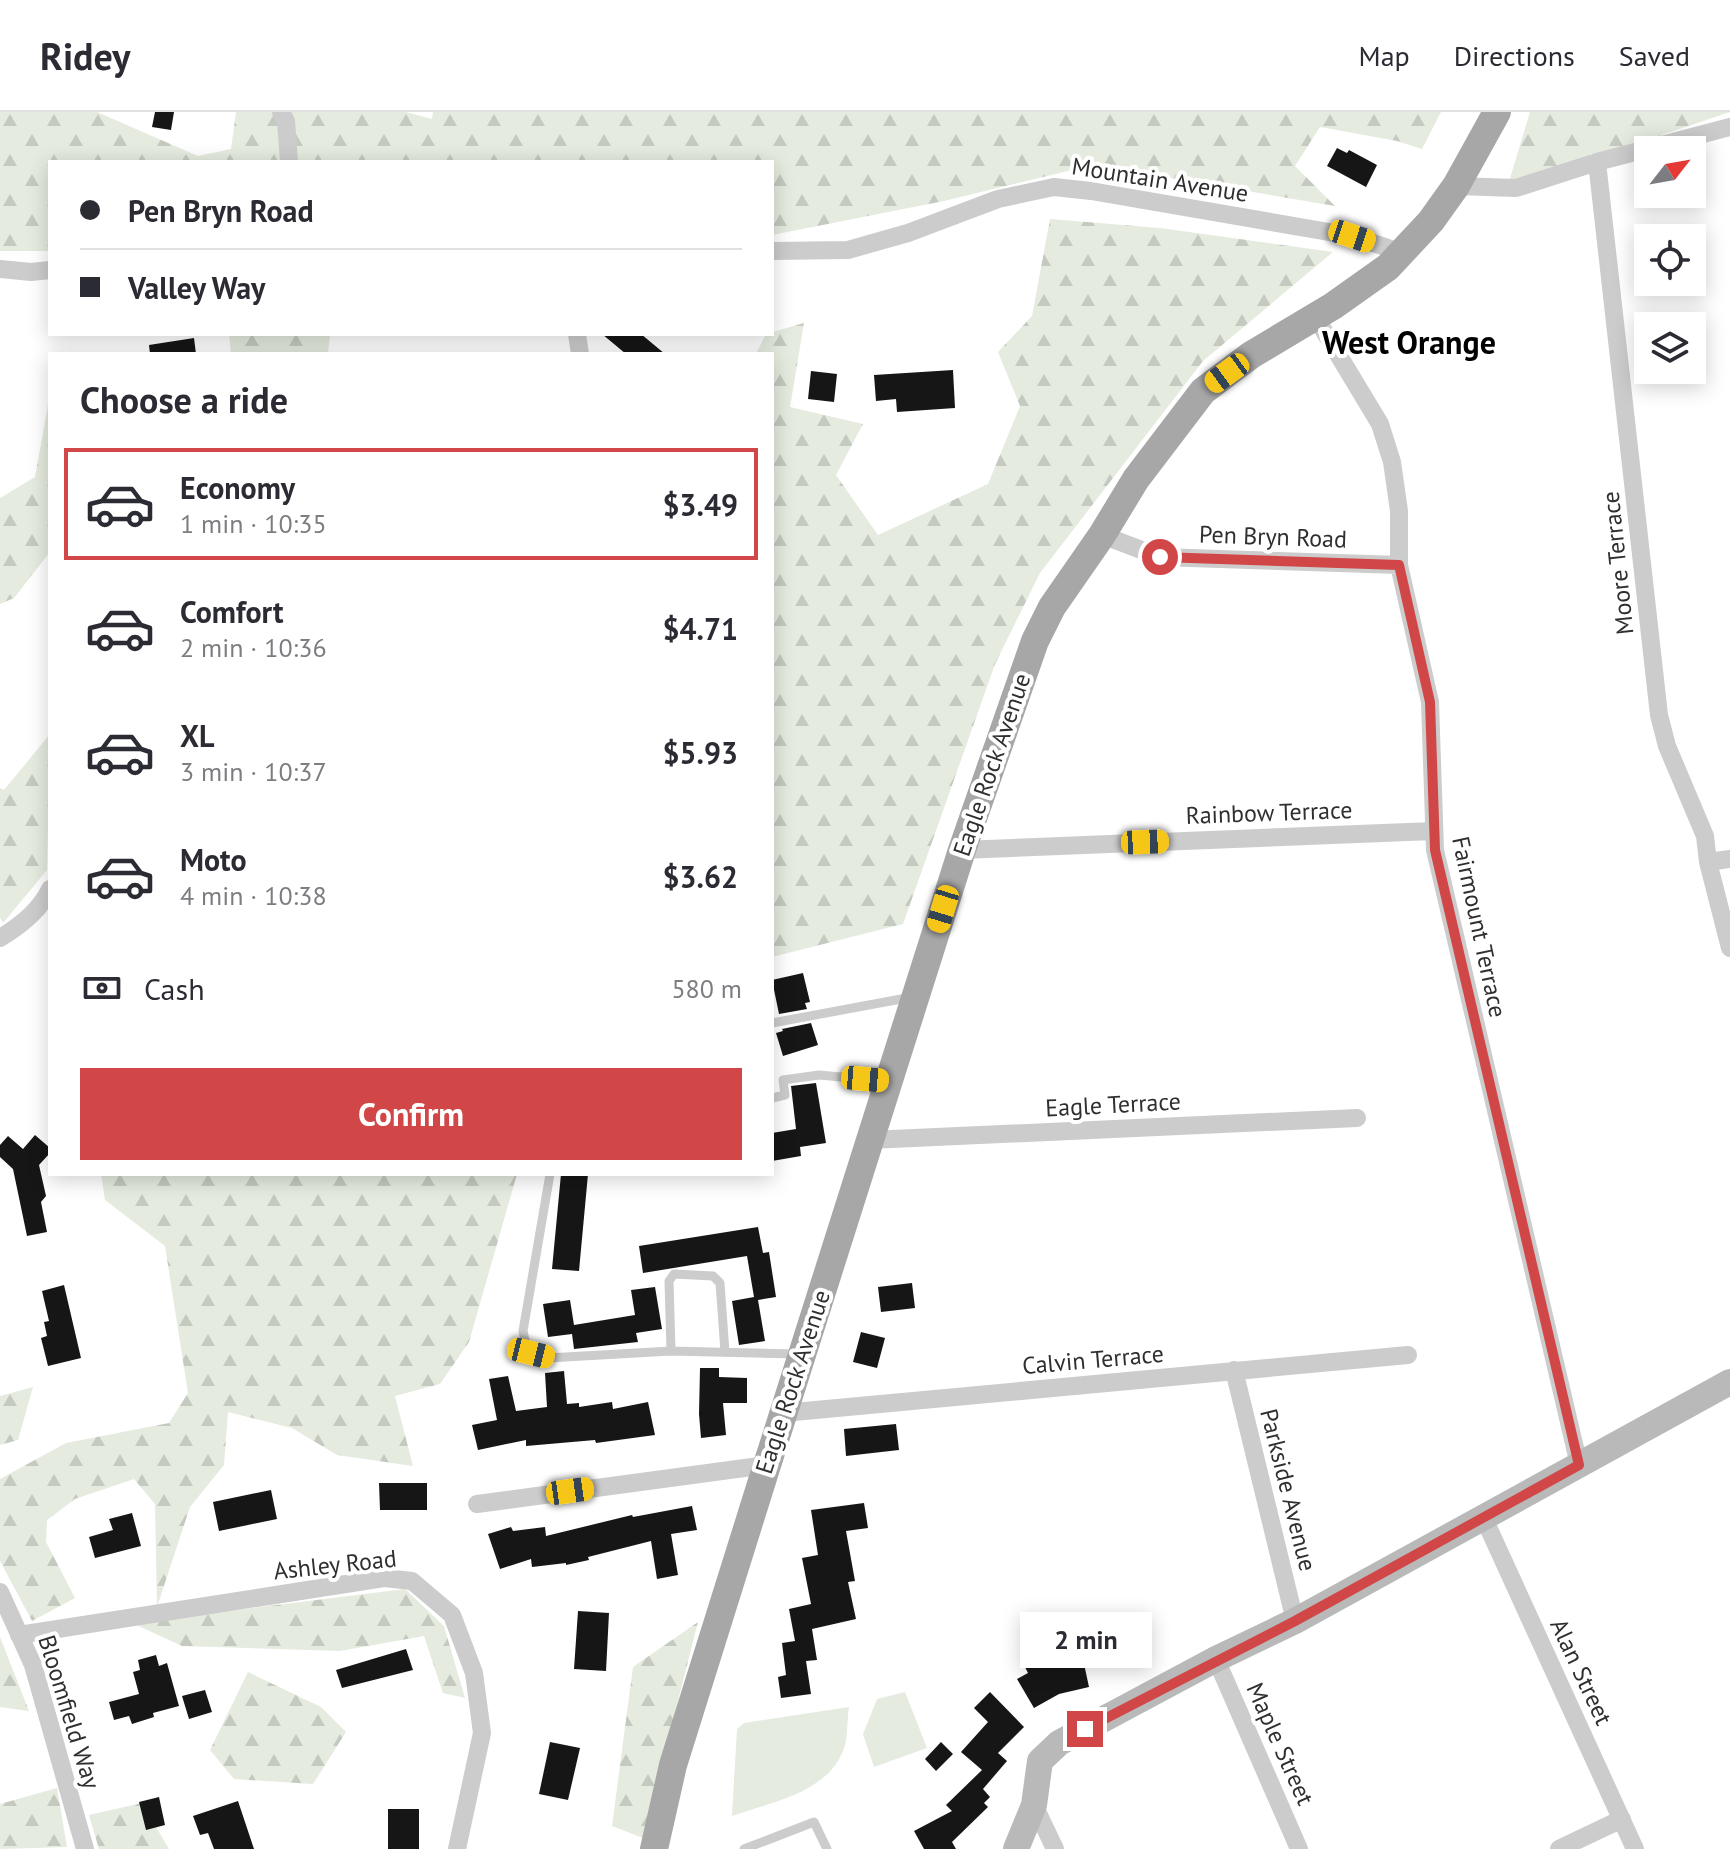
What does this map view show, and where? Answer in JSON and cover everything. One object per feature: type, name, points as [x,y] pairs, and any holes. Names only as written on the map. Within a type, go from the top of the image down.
[{"type":"main road","name":"Eagle Rock Avenue","points":[[654,1849],[673,1765],[783,1413],[962,850],[1035,641],[1052,607],[1136,479],[1203,391],[1251,355],[1376,276],[1403,253],[1456,186],[1497,112]]},
{"type":"street","points":[[281,112],[286,121],[289,160]]},
{"type":"street","points":[[1456,186],[1516,188],[1597,162],[1730,127]]},
{"type":"street","name":"Moore Terrace","points":[[1597,162],[1659,715],[1667,746],[1705,836],[1708,862],[1730,948]]},
{"type":"street","name":"Mountain Avenue","points":[[774,251],[848,250],[908,233],[998,199],[1054,187],[1352,236],[1403,253]]},
{"type":"street","points":[[0,269],[48,270]]},
{"type":"street","name":"Fairmount Terrace","points":[[1315,316],[1380,424],[1394,474],[1399,511],[1399,565],[1430,702],[1435,850],[1579,1465]]},
{"type":"street","name":"Pen Bryn Road","points":[[1102,535],[1160,557],[1399,565]]},
{"type":"street","name":"Rainbow Terrace","points":[[962,850],[1433,831]]},
{"type":"street","points":[[1708,862],[1730,859]]},
{"type":"street","points":[[0,938],[19,927],[48,894]]},
{"type":"street","name":"Eagle Terrace","points":[[870,1140],[1357,1118]]},
{"type":"street","name":"Calvin Terrace","points":[[783,1413],[1408,1355]]},
{"type":"street","name":"Parkside Avenue","points":[[1234,1370],[1295,1621]]},
{"type":"street","points":[[1016,1849],[1034,1805],[1040,1761],[1059,1743],[1216,1659],[1295,1621],[1579,1465],[1727,1391]]},
{"type":"street","points":[[477,1504],[767,1465]]},
{"type":"street","name":"Alan Street","points":[[1483,1516],[1635,1849]]},
{"type":"street","name":"Ashley Road","points":[[19,1635],[384,1578],[412,1581],[452,1615],[474,1673],[482,1733],[457,1849]]},
{"type":"street","name":"Bloomfield Way","points":[[0,1592],[33,1665],[85,1849]]},
{"type":"street","name":"Maple Street","points":[[1216,1659],[1299,1849]]},
{"type":"street","points":[[1034,1805],[1055,1849]]},
{"type":"street","points":[[1559,1849],[1622,1819]]},
{"type":"lane","points":[[774,1023],[915,997]]},
{"type":"lane","points":[[774,1098],[785,1095],[783,1080],[819,1075],[888,1082]]},
{"type":"lane","points":[[550,1176],[523,1331],[531,1353],[548,1358],[671,1351],[802,1354]]},
{"type":"lane","points":[[671,1351],[669,1281],[674,1274],[713,1276],[720,1283],[725,1352]]},
{"type":"lane","points":[[744,1849],[814,1822],[827,1849]]},
{"type":"green space","points":[[0,112],[97,112],[198,156],[231,149],[236,112],[406,112],[432,119],[433,112],[1441,112],[1422,149],[1397,141],[1320,127],[1295,166],[1335,206],[1093,165],[944,201],[774,235],[774,160],[48,160],[48,251],[0,251]]},
{"type":"green space","points":[[1530,112],[1730,112],[1659,136],[1634,136],[1634,144],[1508,185]]},
{"type":"green space","points":[[1050,219],[1160,228],[1333,252],[1203,361],[1040,573],[995,664],[903,924],[774,956],[774,352],[757,352],[765,336],[774,336],[774,332],[804,323],[790,407],[863,424],[836,475],[878,535],[988,484],[1020,406],[998,352],[1032,316]]},
{"type":"green space","points":[[229,336],[330,336],[328,352],[231,352]]},
{"type":"green space","points":[[48,405],[48,555],[14,598],[0,604],[0,498],[35,477]]},
{"type":"green space","points":[[48,736],[47,870],[3,923],[0,918],[0,788],[4,790]]},
{"type":"green space","points":[[101,1176],[516,1176],[469,1342],[440,1384],[395,1396],[413,1466],[337,1455],[292,1428],[228,1412],[224,1465],[190,1507],[157,1607],[155,1504],[134,1479],[75,1499],[47,1520],[46,1542],[75,1598],[32,1621],[0,1561],[0,1479],[66,1443],[169,1423],[188,1393],[165,1246],[105,1200]]},
{"type":"green space","points":[[33,1387],[18,1440],[0,1445],[0,1396]]},
{"type":"green space","points":[[405,1589],[444,1626],[465,1698],[443,1693],[424,1636],[340,1651],[182,1646],[132,1623]]},
{"type":"green space","points":[[698,1622],[643,1838],[612,1826],[633,1667]]},
{"type":"green space","points":[[0,1637],[29,1711],[0,1707]]},
{"type":"green space","points":[[248,1672],[321,1707],[346,1732],[313,1784],[234,1779],[210,1750]]},
{"type":"green space","points":[[905,1692],[927,1748],[874,1767],[863,1734],[877,1699]]},
{"type":"green space","points":[[849,1707],[845,1745],[838,1761],[827,1774],[799,1793],[732,1816],[737,1729],[744,1723]]},
{"type":"green space","points":[[57,1788],[67,1847],[0,1849],[0,1804]]},
{"type":"green space","points":[[142,1803],[169,1849],[99,1849],[89,1815]]},
{"type":"building","points":[[155,112],[174,112],[171,130],[152,127]]},
{"type":"building","points":[[1337,148],[1347,153],[1349,150],[1377,165],[1366,187],[1327,166]]},
{"type":"building","points":[[604,336],[643,336],[663,352],[624,352]]},
{"type":"building","points":[[194,338],[196,352],[150,352],[149,345]]},
{"type":"building","points":[[953,370],[955,408],[897,412],[896,399],[876,401],[874,375]]},
{"type":"building","points":[[811,371],[837,374],[834,402],[808,399]]},
{"type":"building","points":[[803,973],[810,1002],[805,1003],[807,1009],[779,1014],[774,980]]},
{"type":"building","points":[[811,1023],[818,1045],[783,1056],[776,1033]]},
{"type":"building","points":[[816,1083],[826,1143],[800,1147],[801,1156],[774,1161],[774,1133],[796,1129],[791,1086]]},
{"type":"building","points":[[35,1135],[48,1146],[48,1155],[39,1165],[46,1196],[41,1202],[47,1232],[27,1236],[13,1169],[0,1157],[0,1145],[8,1136],[23,1149]]},
{"type":"building","points":[[561,1176],[588,1176],[579,1271],[552,1269]]},
{"type":"building","points":[[758,1227],[763,1253],[769,1252],[776,1297],[758,1300],[765,1341],[739,1345],[732,1301],[754,1297],[747,1256],[643,1273],[639,1246]]},
{"type":"building","points":[[912,1283],[915,1308],[881,1312],[878,1287]]},
{"type":"building","points":[[64,1285],[81,1358],[48,1366],[41,1338],[47,1336],[44,1322],[49,1321],[42,1291]]},
{"type":"building","points":[[655,1287],[662,1329],[636,1333],[638,1342],[574,1349],[572,1334],[548,1337],[543,1304],[570,1300],[574,1325],[635,1315],[631,1290]]},
{"type":"building","points":[[861,1332],[885,1338],[877,1368],[853,1362]]},
{"type":"building","points":[[700,1368],[719,1368],[719,1377],[747,1378],[747,1403],[723,1403],[726,1435],[701,1438]]},
{"type":"building","points":[[564,1371],[567,1404],[579,1403],[579,1407],[612,1402],[613,1409],[648,1402],[655,1435],[596,1443],[595,1440],[526,1446],[526,1440],[478,1450],[472,1425],[497,1420],[489,1379],[508,1376],[516,1411],[547,1407],[545,1373]]},
{"type":"building","points":[[896,1424],[899,1450],[846,1456],[844,1429]]},
{"type":"building","points":[[379,1483],[427,1483],[427,1510],[380,1510]]},
{"type":"building","points":[[271,1490],[277,1519],[219,1531],[213,1502]]},
{"type":"building","points":[[864,1503],[868,1528],[846,1531],[855,1581],[848,1582],[856,1619],[812,1629],[817,1660],[806,1661],[811,1694],[781,1698],[778,1677],[786,1675],[782,1643],[795,1641],[789,1609],[811,1604],[802,1558],[818,1555],[811,1510]]},
{"type":"building","points":[[692,1506],[697,1530],[671,1534],[678,1575],[657,1579],[651,1541],[566,1565],[532,1567],[531,1559],[500,1569],[488,1534],[511,1527],[513,1531],[545,1527],[546,1536],[632,1515]]},
{"type":"building","points":[[132,1513],[141,1546],[95,1558],[89,1537],[113,1530],[109,1519]]},
{"type":"building","points":[[578,1611],[609,1613],[606,1671],[574,1669]]},
{"type":"building","points":[[406,1649],[413,1670],[342,1688],[336,1670]]},
{"type":"building","points":[[1081,1650],[1089,1687],[1059,1694],[1034,1708],[1017,1679],[1028,1673],[1025,1667],[1039,1659]]},
{"type":"building","points":[[156,1655],[159,1666],[167,1663],[179,1706],[153,1713],[154,1717],[132,1724],[129,1716],[114,1720],[109,1702],[139,1694],[133,1672],[140,1670],[138,1660]]},
{"type":"building","points":[[205,1690],[212,1712],[189,1719],[182,1696]]},
{"type":"building","points":[[990,1692],[1024,1727],[998,1753],[1007,1761],[983,1789],[990,1797],[984,1803],[988,1807],[952,1842],[956,1849],[924,1849],[914,1831],[952,1811],[946,1805],[982,1770],[961,1752],[988,1722],[974,1708]]},
{"type":"building","points":[[550,1742],[580,1748],[568,1800],[539,1794]]},
{"type":"building","points":[[941,1742],[953,1754],[936,1771],[925,1759]]},
{"type":"building","points":[[159,1797],[165,1825],[146,1830],[139,1802]]},
{"type":"building","points":[[238,1801],[254,1849],[214,1849],[208,1833],[200,1835],[193,1816]]},
{"type":"building","points":[[388,1809],[419,1809],[419,1849],[388,1849]]},
{"type":"district","name":"West Orange","points":[[1409,343]]},
{"type":"route","points":[[1085,1729],[1295,1621],[1579,1465],[1435,850],[1430,702],[1399,565],[1160,557]]}]
